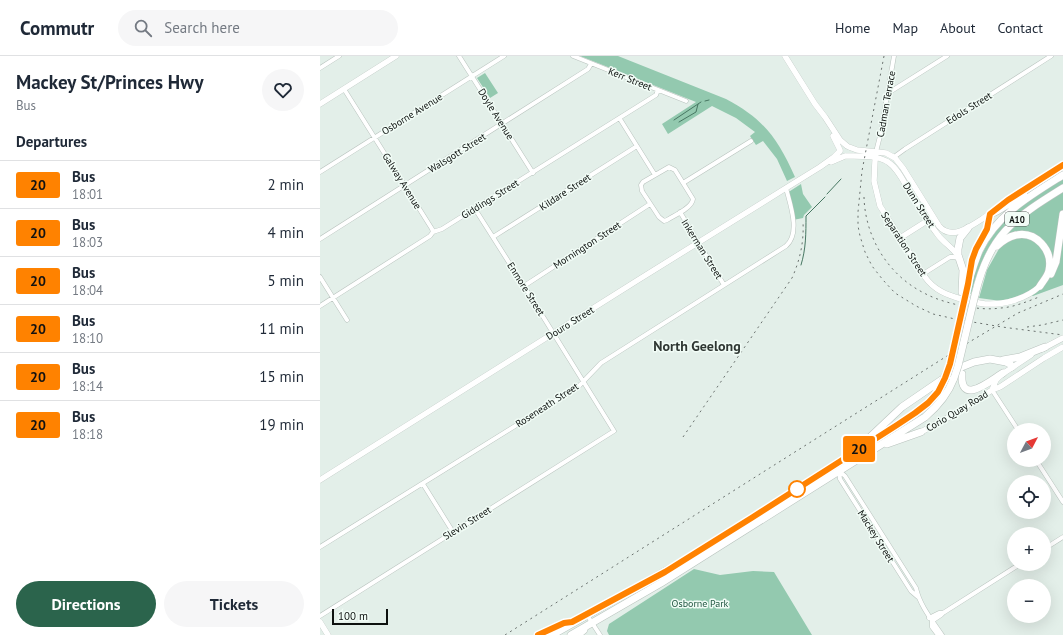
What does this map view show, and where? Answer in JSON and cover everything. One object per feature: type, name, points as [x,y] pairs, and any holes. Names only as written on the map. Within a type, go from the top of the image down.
[{"type":"highway","name":"A10","points":[[964,292],[980,250],[1002,218],[1018,205],[1063,175]]},
{"type":"highway","points":[[968,284],[972,260],[987,229],[990,214],[1028,193],[1046,186]]},
{"type":"highway","name":"A10","points":[[571,635],[666,579],[925,417],[937,407],[954,378],[984,263],[998,240],[1012,224],[1030,209],[1063,188]]},
{"type":"highway","points":[[1040,286],[1048,278],[1054,266],[1063,214]]},
{"type":"highway","points":[[552,635],[665,572],[923,408],[941,386],[947,371],[958,326],[964,292],[963,270],[959,258],[958,243],[968,228]]},
{"type":"highway","points":[[984,263],[997,246],[1007,238],[1019,234],[1030,236],[1038,240],[1044,247],[1047,251],[1049,259],[1048,273],[1040,286]]},
{"type":"highway","points":[[965,336],[962,374],[963,386],[967,389],[978,389],[1003,373]]},
{"type":"highway","points":[[999,360],[1020,357],[1045,347]]},
{"type":"highway","points":[[848,456],[899,410],[959,368],[974,362],[990,359],[1008,362],[1012,367]]},
{"type":"highway","points":[[874,449],[921,432]]},
{"type":"highway","name":"Mackey Street","points":[[835,464],[839,471]]},
{"type":"main road","points":[[320,104],[396,56]]},
{"type":"main road","points":[[784,56],[840,140],[848,147],[876,155],[890,163]]},
{"type":"main road","points":[[815,104],[819,114],[838,144],[842,155],[861,156],[886,153],[894,157]]},
{"type":"main road","points":[[840,150],[843,147],[848,147]]},
{"type":"main road","points":[[846,156],[850,153],[848,147]]},
{"type":"main road","name":"Douro Street","points":[[320,480],[820,167],[834,157],[840,150]]},
{"type":"main road","name":"Separation Street","points":[[876,155],[874,181],[880,206],[922,274],[934,287],[945,294],[961,299],[994,304],[1008,302],[1028,295],[1040,286]]},
{"type":"main road","name":"Douro Street","points":[[820,167],[846,156]]},
{"type":"main road","name":"Edols Street","points":[[890,163],[894,157]]},
{"type":"main road","name":"Dunn Street","points":[[894,157],[945,232],[957,232],[968,228]]},
{"type":"main road","name":"Dunn Street","points":[[890,163],[940,237],[959,258]]},
{"type":"main road","points":[[968,228],[990,214]]},
{"type":"main road","points":[[900,238],[934,217]]},
{"type":"main road","name":"Corio Quay Road","points":[[992,390],[997,379],[1003,373],[1061,339]]},
{"type":"main road","name":"Corio Quay Road","points":[[921,432],[936,425],[992,390],[1000,387],[1063,347]]},
{"type":"main road","points":[[1012,367],[1018,375]]},
{"type":"main road","points":[[320,622],[328,635]]},
{"type":"street","points":[[320,68],[339,56]]},
{"type":"street","name":"Doyle Avenue","points":[[459,56],[533,173]]},
{"type":"street","name":"Osborne Avenue","points":[[320,172],[504,56]]},
{"type":"street","name":"Kerr Street","points":[[573,56],[686,101]]},
{"type":"street","name":"Cadman Terrace","points":[[876,155],[894,56]]},
{"type":"street","points":[[889,89],[893,90],[947,56]]},
{"type":"street","name":"Edols Street","points":[[894,157],[1051,56]]},
{"type":"street","name":"Walsgott Street","points":[[320,239],[588,69],[591,64]]},
{"type":"street","name":"Galway Avenue","points":[[344,89],[433,232]]},
{"type":"street","name":"Giddings Street","points":[[320,306],[430,236],[433,232],[442,229],[475,209],[656,95],[658,90]]},
{"type":"street","points":[[620,118],[655,175]]},
{"type":"street","points":[[683,183],[751,141]]},
{"type":"street","name":"Kildare Street","points":[[493,238],[637,146]]},
{"type":"street","points":[[990,214],[1014,196],[1063,166]]},
{"type":"street","points":[[669,167],[675,170],[683,183],[693,202],[690,206],[667,220],[659,217],[641,189],[643,182],[669,167]]},
{"type":"street","name":"Roseneath Street","points":[[320,547],[578,386],[601,363],[786,246],[792,236],[793,218],[786,188]]},
{"type":"street","name":"Mornington Street","points":[[524,286],[650,204]]},
{"type":"street","name":"Enmore Street","points":[[475,209],[580,374],[583,382],[614,431]]},
{"type":"street","name":"Inkerman Street","points":[[680,212],[724,285]]},
{"type":"street","points":[[922,274],[947,258],[959,258]]},
{"type":"street","points":[[320,277],[347,320]]},
{"type":"street","points":[[992,390],[1013,423]]},
{"type":"street","name":"Slevin Street","points":[[320,616],[614,431]]},
{"type":"street","points":[[1040,467],[1063,502]]},
{"type":"street","name":"Mackey Street","points":[[839,471],[845,476],[916,588],[918,597],[931,620],[942,635]]},
{"type":"street","name":"Mackey Street","points":[[839,471],[840,479],[911,591],[918,597]]},
{"type":"street","points":[[423,484],[453,532]]},
{"type":"street","points":[[856,504],[861,501]]},
{"type":"street","points":[[1051,545],[1063,537]]},
{"type":"street","points":[[931,620],[1009,571]]},
{"type":"street","points":[[587,615],[589,625],[600,635]]},
{"type":"street","name":"Mackey Street","points":[[931,620],[932,626],[938,635]]},
{"type":"street","points":[[580,635],[589,625]]},
{"type":"green space","points":[[580,56],[618,56],[726,99],[750,114],[768,131],[776,141],[795,177],[787,181],[777,159],[763,141],[756,145],[750,136],[755,132],[736,118],[712,106],[668,134],[662,124],[696,102]]},
{"type":"green space","points":[[485,73],[498,93],[490,98],[477,78]]},
{"type":"green space","points":[[1063,179],[1063,185],[1020,212],[1000,232],[987,250],[982,260],[971,294],[969,294],[973,276],[979,260],[988,242],[996,231],[1006,220],[1026,203]]},
{"type":"green space","points":[[801,184],[803,194],[812,207],[803,218],[793,220],[787,193]]},
{"type":"green space","points":[[1063,192],[1063,285],[1033,296],[1027,293],[1001,301],[979,298],[987,270],[1008,233],[1031,212]]},
{"type":"green space","name":"Osborne Park","points":[[694,569],[720,575],[753,571],[774,572],[812,635],[609,635],[607,631],[609,624]]},
{"type":"waterway","points":[[705,101],[709,100]]},
{"type":"waterway","points":[[679,122],[696,112],[698,104],[701,102]]},
{"type":"waterway","points":[[674,120],[698,104]]},
{"type":"waterway","points":[[827,194],[841,179]]},
{"type":"waterway","points":[[801,265],[805,247],[806,216],[825,197]]},
{"type":"railway","points":[[884,56],[862,171],[858,212],[860,236],[865,252],[872,266],[895,293],[916,306],[933,314],[1002,327],[1063,335]]},
{"type":"railway","points":[[864,197],[865,212],[869,226],[881,253],[889,265],[900,276],[924,293],[936,299],[954,304],[985,309],[1011,307],[1039,297]]},
{"type":"railway","points":[[683,437],[792,278],[801,251],[803,222]]},
{"type":"railway","points":[[505,635],[966,344],[1018,313],[1063,294]]},
{"type":"railway","points":[[1027,327],[1063,320]]},
{"type":"bus line","name":"20","points":[[538,635],[564,623],[572,622],[665,572],[923,408],[938,392],[950,364],[968,284],[970,265],[976,249],[987,229],[990,214],[1008,200],[1063,165]]},
{"type":"district","name":"North Geelong","points":[[697,346]]}]
